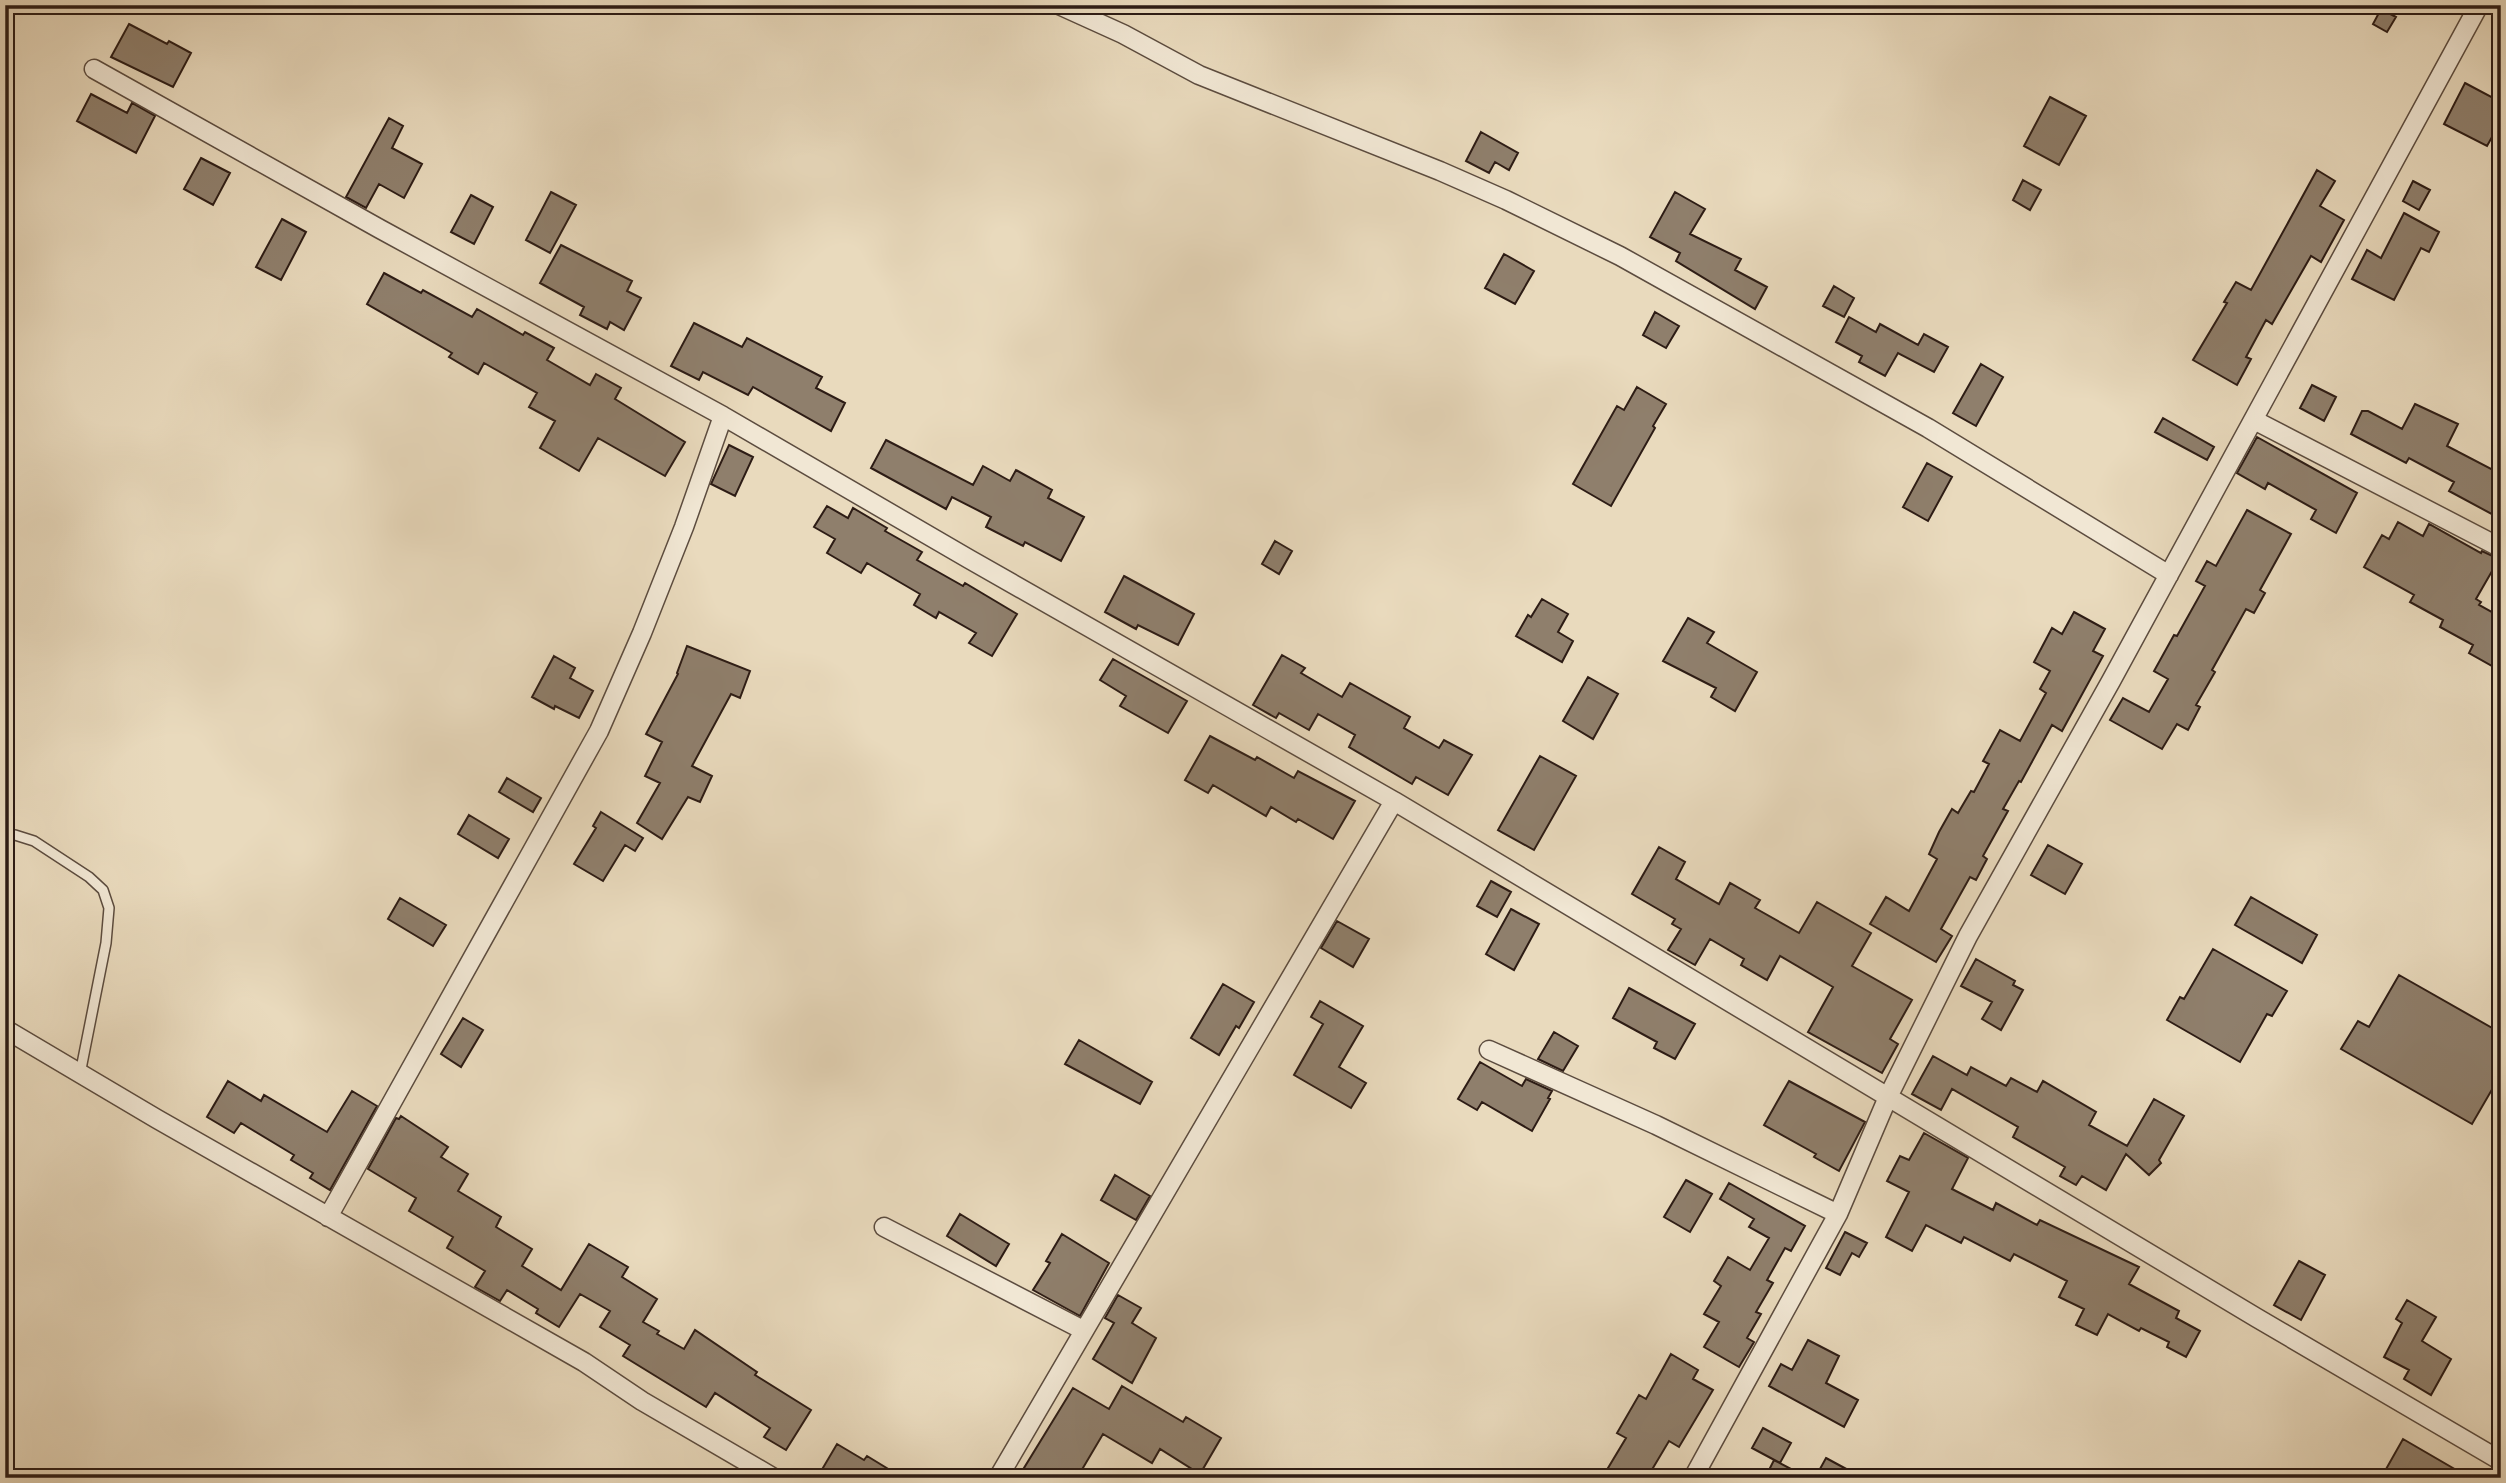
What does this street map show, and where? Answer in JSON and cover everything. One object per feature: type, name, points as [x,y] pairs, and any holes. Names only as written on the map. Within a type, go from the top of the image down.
[{"type":"street","points":[[1059,5],[1083,9],[1199,75],[1462,180],[1620,256],[1928,428],[2169,575]]},
{"type":"street","points":[[1693,1478],[1838,1214],[1888,1097],[1968,936],[2254,421],[2479,5]]},
{"type":"street","points":[[94,69],[392,236],[723,416],[1394,801],[2501,1461]]},
{"type":"street","points":[[328,1217],[599,731],[684,527],[723,416]]},
{"type":"street","points":[[2254,421],[2501,548]]},
{"type":"street","points":[[998,1478],[1394,801]]},
{"type":"street","points":[[5,1029],[584,1362],[642,1401],[774,1478]]},
{"type":"street","points":[[1489,1050],[1656,1125],[1838,1214]]},
{"type":"street","points":[[884,1227],[1083,1330]]},
{"type":"lane","points":[[5,835],[34,841],[89,877],[103,890],[109,908],[106,943],[80,1074]]},
{"type":"building","points":[[2381,9],[2396,17],[2387,32],[2373,24]]},
{"type":"building","points":[[129,24],[191,53],[173,87],[111,57]]},
{"type":"building","points":[[2465,83],[2501,102],[2501,121],[2487,146],[2444,124]]},
{"type":"building","points":[[91,94],[127,113],[132,103],[155,116],[136,153],[77,121]]},
{"type":"building","points":[[2050,97],[2086,116],[2059,165],[2024,146]]},
{"type":"building","points":[[389,118],[403,126],[392,148],[422,164],[404,198],[379,184],[366,208],[346,197]]},
{"type":"building","points":[[1481,132],[1518,153],[1509,170],[1495,162],[1489,173],[1466,161]]},
{"type":"building","points":[[201,158],[230,173],[213,205],[184,189]]},
{"type":"building","points":[[2317,170],[2335,181],[2320,206],[2344,220],[2321,262],[2311,256],[2272,324],[2266,320],[2246,357],[2251,359],[2237,385],[2193,360],[2227,303],[2224,302],[2236,282],[2251,290]]},
{"type":"building","points":[[2023,180],[2041,190],[2030,210],[2013,200]]},
{"type":"building","points":[[2413,181],[2430,190],[2419,210],[2403,201]]},
{"type":"building","points":[[551,192],[576,205],[550,253],[526,240]]},
{"type":"building","points":[[1675,192],[1705,209],[1690,234],[1741,259],[1735,270],[1767,287],[1755,309],[1676,261],[1680,253],[1650,237]]},
{"type":"building","points":[[471,195],[493,207],[474,244],[451,232]]},
{"type":"building","points":[[2404,213],[2439,232],[2429,252],[2421,248],[2394,300],[2352,279],[2367,250],[2381,258]]},
{"type":"building","points":[[282,219],[306,232],[281,280],[256,267]]},
{"type":"building","points":[[561,245],[632,281],[627,291],[641,298],[624,330],[610,322],[607,329],[580,315],[584,307],[540,283]]},
{"type":"building","points":[[1504,254],[1534,271],[1515,304],[1485,288]]},
{"type":"building","points":[[384,273],[421,293],[423,290],[472,317],[477,309],[523,335],[525,332],[554,348],[547,360],[590,385],[596,374],[621,388],[615,399],[685,442],[665,476],[598,438],[579,471],[540,448],[555,421],[529,407],[537,393],[484,363],[478,374],[449,357],[452,353],[367,304]]},
{"type":"building","points":[[1834,286],[1854,298],[1844,317],[1823,306]]},
{"type":"building","points":[[1655,312],[1679,326],[1666,348],[1643,335]]},
{"type":"building","points":[[1849,317],[1876,332],[1880,324],[1918,345],[1924,334],[1948,347],[1934,372],[1898,353],[1885,376],[1859,362],[1862,356],[1836,342]]},
{"type":"building","points":[[694,323],[742,347],[747,338],[822,377],[816,388],[845,403],[831,431],[753,387],[748,395],[703,372],[699,380],[671,366]]},
{"type":"building","points":[[1981,364],[2003,377],[1976,426],[1953,413]]},
{"type":"building","points":[[2312,385],[2336,397],[2324,421],[2300,408]]},
{"type":"building","points":[[1637,387],[1666,404],[1611,506],[1573,484],[1617,406],[1624,410]]},
{"type":"building","points":[[2415,404],[2458,424],[2447,446],[2501,474],[2501,519],[2449,491],[2454,482],[2409,458],[2406,463],[2351,434],[2362,411],[2368,411],[2402,429]]},
{"type":"building","points":[[2163,418],[2214,447],[2207,460],[2155,432]]},
{"type":"building","points":[[2257,437],[2357,493],[2336,533],[2311,519],[2316,510],[2268,483],[2265,489],[2237,473]]},
{"type":"building","points":[[886,440],[973,485],[983,466],[1010,481],[1016,470],[1052,490],[1048,498],[1084,517],[1061,561],[1025,542],[1023,546],[986,527],[991,517],[952,497],[946,509],[871,468]]},
{"type":"building","points":[[729,445],[753,457],[735,496],[711,484]]},
{"type":"building","points":[[1927,463],[1952,477],[1928,521],[1903,507]]},
{"type":"building","points":[[827,506],[848,518],[853,508],[887,528],[885,531],[922,552],[917,560],[963,586],[965,583],[1017,614],[992,656],[969,643],[976,633],[939,612],[936,618],[914,605],[920,594],[867,563],[861,573],[827,553],[835,539],[814,527]]},
{"type":"building","points":[[2247,510],[2291,534],[2260,590],[2265,593],[2254,613],[2246,609],[2212,670],[2215,672],[2196,705],[2200,707],[2188,730],[2177,724],[2162,749],[2110,720],[2123,698],[2149,712],[2168,679],[2154,671],[2205,586],[2196,581],[2207,561],[2216,566]]},
{"type":"building","points":[[2398,522],[2423,536],[2429,524],[2481,553],[2482,551],[2499,559],[2476,599],[2481,602],[2479,605],[2501,617],[2501,671],[2469,653],[2473,645],[2440,627],[2443,620],[2410,602],[2414,595],[2364,567],[2382,535],[2389,539]]},
{"type":"building","points":[[1275,541],[1292,551],[1279,574],[1262,564]]},
{"type":"building","points":[[1124,576],[1194,614],[1178,645],[1138,625],[1136,629],[1105,612]]},
{"type":"building","points":[[1542,599],[1568,614],[1558,632],[1573,641],[1562,662],[1516,636],[1528,615],[1531,617]]},
{"type":"building","points":[[2074,612],[2105,629],[2093,651],[2103,656],[2062,731],[2052,725],[2003,809],[2008,811],[1983,856],[1987,859],[1976,880],[1970,877],[1941,929],[1952,936],[1936,962],[1870,924],[1886,897],[1909,911],[1937,859],[1929,854],[1939,832],[1952,809],[1958,813],[1971,791],[1974,792],[1989,764],[1983,761],[2000,730],[2020,741],[2046,693],[2040,689],[2050,671],[2034,662],[2052,628],[2062,634]]},
{"type":"building","points":[[1688,618],[1714,632],[1707,643],[1757,672],[1735,711],[1711,697],[1716,688],[1663,661]]},
{"type":"building","points":[[687,646],[750,671],[740,698],[731,694],[692,766],[712,776],[700,802],[688,797],[662,839],[637,823],[660,783],[645,776],[662,742],[646,734],[678,674]]},
{"type":"building","points":[[1282,655],[1305,668],[1301,673],[1342,697],[1350,683],[1410,717],[1404,728],[1439,748],[1444,740],[1472,755],[1448,795],[1416,777],[1412,784],[1349,747],[1355,735],[1318,714],[1309,730],[1279,713],[1276,718],[1253,705]]},
{"type":"building","points":[[554,656],[575,668],[570,678],[593,691],[579,718],[532,697]]},
{"type":"building","points":[[1113,659],[1187,701],[1168,733],[1120,706],[1126,696],[1100,680]]},
{"type":"building","points":[[1588,677],[1618,694],[1593,739],[1563,721]]},
{"type":"building","points":[[1210,736],[1255,760],[1257,757],[1294,778],[1298,771],[1355,801],[1333,839],[1271,807],[1266,816],[1213,785],[1208,793],[1185,780]]},
{"type":"building","points":[[1540,756],[1576,776],[1534,850],[1498,830]]},
{"type":"building","points":[[507,778],[541,798],[533,812],[499,792]]},
{"type":"building","points":[[601,812],[643,838],[635,851],[625,845],[603,881],[574,864],[596,828],[593,826]]},
{"type":"building","points":[[469,815],[509,839],[498,858],[458,834]]},
{"type":"building","points":[[2048,845],[2082,864],[2065,894],[2031,875]]},
{"type":"building","points":[[1659,847],[1685,862],[1676,879],[1719,904],[1730,883],[1760,900],[1755,908],[1799,933],[1817,902],[1871,933],[1852,966],[1912,1000],[1890,1039],[1898,1044],[1882,1073],[1808,1032],[1833,987],[1780,956],[1767,980],[1741,965],[1744,959],[1710,939],[1695,965],[1668,950],[1681,929],[1672,924],[1675,919],[1632,894]]},
{"type":"building","points":[[1491,881],[1511,892],[1497,917],[1477,906]]},
{"type":"building","points":[[2251,897],[2317,935],[2302,963],[2235,925]]},
{"type":"building","points":[[400,898],[446,925],[433,946],[388,919]]},
{"type":"building","points":[[1511,909],[1539,924],[1514,970],[1486,954]]},
{"type":"building","points":[[1337,921],[1369,939],[1353,967],[1321,948]]},
{"type":"building","points":[[2213,949],[2287,991],[2272,1016],[2267,1014],[2240,1062],[2167,1020],[2180,997],[2184,999]]},
{"type":"building","points":[[1976,959],[2015,981],[2013,985],[2023,990],[2001,1030],[1982,1019],[1992,1002],[1961,986]]},
{"type":"building","points":[[2399,975],[2501,1033],[2501,1074],[2472,1124],[2341,1049],[2358,1021],[2369,1027]]},
{"type":"building","points":[[1223,984],[1254,1002],[1219,1055],[1191,1038]]},
{"type":"building","points":[[1629,988],[1695,1024],[1675,1059],[1654,1048],[1657,1042],[1613,1018]]},
{"type":"building","points":[[1320,1001],[1363,1026],[1339,1067],[1366,1083],[1351,1108],[1294,1075],[1323,1024],[1311,1017]]},
{"type":"building","points":[[463,1018],[483,1030],[461,1067],[441,1054]]},
{"type":"building","points":[[1554,1032],[1578,1046],[1563,1071],[1538,1059]]},
{"type":"building","points":[[1079,1040],[1152,1082],[1140,1104],[1065,1064]]},
{"type":"building","points":[[1933,1056],[1967,1075],[1971,1067],[2006,1086],[2011,1078],[2037,1092],[2043,1081],[2096,1112],[2089,1125],[2127,1146],[2154,1099],[2184,1116],[2159,1160],[2161,1163],[2149,1175],[2126,1154],[2106,1190],[2082,1176],[2076,1185],[2060,1176],[2065,1167],[2013,1137],[2018,1127],[1952,1089],[1941,1110],[1912,1094]]},
{"type":"building","points":[[1480,1062],[1522,1086],[1526,1079],[1552,1091],[1532,1131],[1482,1102],[1477,1110],[1458,1099]]},
{"type":"building","points":[[228,1081],[261,1101],[264,1095],[327,1132],[352,1091],[377,1106],[330,1190],[310,1178],[313,1173],[291,1160],[294,1155],[241,1123],[234,1133],[207,1117]]},
{"type":"building","points":[[1789,1081],[1865,1122],[1839,1171],[1814,1157],[1816,1154],[1764,1125]]},
{"type":"building","points":[[401,1116],[448,1147],[441,1157],[468,1174],[458,1191],[501,1217],[496,1227],[532,1249],[522,1266],[561,1290],[589,1244],[628,1267],[622,1277],[657,1299],[643,1322],[659,1331],[657,1334],[684,1349],[695,1330],[757,1372],[755,1375],[811,1410],[786,1450],[764,1437],[770,1428],[715,1393],[706,1407],[623,1356],[630,1345],[600,1327],[610,1311],[580,1294],[559,1327],[536,1313],[538,1309],[507,1290],[500,1301],[475,1287],[485,1271],[447,1248],[453,1237],[409,1211],[416,1198],[368,1169],[396,1118]]},
{"type":"building","points":[[1924,1133],[1968,1158],[1952,1189],[1993,1210],[1996,1203],[2037,1225],[2040,1220],[2139,1267],[2129,1284],[2179,1311],[2176,1318],[2200,1331],[2186,1357],[2167,1347],[2169,1342],[2141,1328],[2139,1331],[2108,1314],[2097,1335],[2076,1325],[2084,1309],[2059,1297],[2067,1281],[2014,1254],[2010,1261],[1964,1237],[1961,1243],[1926,1225],[1912,1251],[1886,1237],[1909,1192],[1887,1181],[1900,1156],[1909,1160]]},
{"type":"building","points":[[1115,1175],[1150,1196],[1136,1220],[1101,1200]]},
{"type":"building","points":[[1686,1180],[1712,1194],[1690,1232],[1664,1217]]},
{"type":"building","points":[[1729,1183],[1805,1226],[1791,1251],[1785,1248],[1767,1280],[1773,1283],[1756,1312],[1761,1314],[1747,1338],[1754,1342],[1739,1367],[1704,1347],[1719,1322],[1704,1314],[1721,1286],[1714,1281],[1728,1257],[1750,1270],[1769,1238],[1749,1227],[1754,1219],[1720,1199]]},
{"type":"building","points":[[960,1214],[1009,1244],[996,1266],[947,1236]]},
{"type":"building","points":[[1845,1232],[1867,1243],[1859,1257],[1852,1253],[1840,1275],[1826,1268]]},
{"type":"building","points":[[1062,1234],[1109,1263],[1080,1316],[1033,1290],[1050,1263],[1046,1261]]},
{"type":"building","points":[[2299,1261],[2325,1275],[2301,1320],[2274,1305]]},
{"type":"building","points":[[1118,1295],[1141,1308],[1132,1323],[1156,1338],[1132,1383],[1093,1359],[1114,1323],[1105,1318]]},
{"type":"building","points":[[2407,1300],[2436,1317],[2422,1341],[2451,1359],[2431,1395],[2404,1379],[2409,1370],[2384,1357],[2402,1323],[2396,1319]]},
{"type":"building","points":[[1808,1340],[1839,1356],[1826,1383],[1858,1400],[1844,1427],[1769,1386],[1781,1364],[1792,1370]]},
{"type":"building","points":[[1671,1354],[1698,1370],[1693,1379],[1713,1390],[1679,1447],[1669,1441],[1647,1478],[1602,1478],[1626,1438],[1617,1433],[1639,1395],[1646,1399]]},
{"type":"building","points":[[1122,1386],[1183,1422],[1186,1417],[1221,1438],[1200,1474],[1160,1449],[1152,1463],[1103,1434],[1077,1478],[1041,1478],[1024,1468],[1073,1388],[1109,1409]]},
{"type":"building","points":[[1763,1428],[1791,1443],[1780,1463],[1752,1448]]},
{"type":"building","points":[[2403,1439],[2470,1478],[2381,1478]]},
{"type":"building","points":[[837,1444],[864,1460],[867,1456],[903,1478],[817,1478]]},
{"type":"building","points":[[1826,1458],[1863,1478],[1815,1478]]},
{"type":"building","points":[[1774,1460],[1808,1478],[1765,1478]]}]
